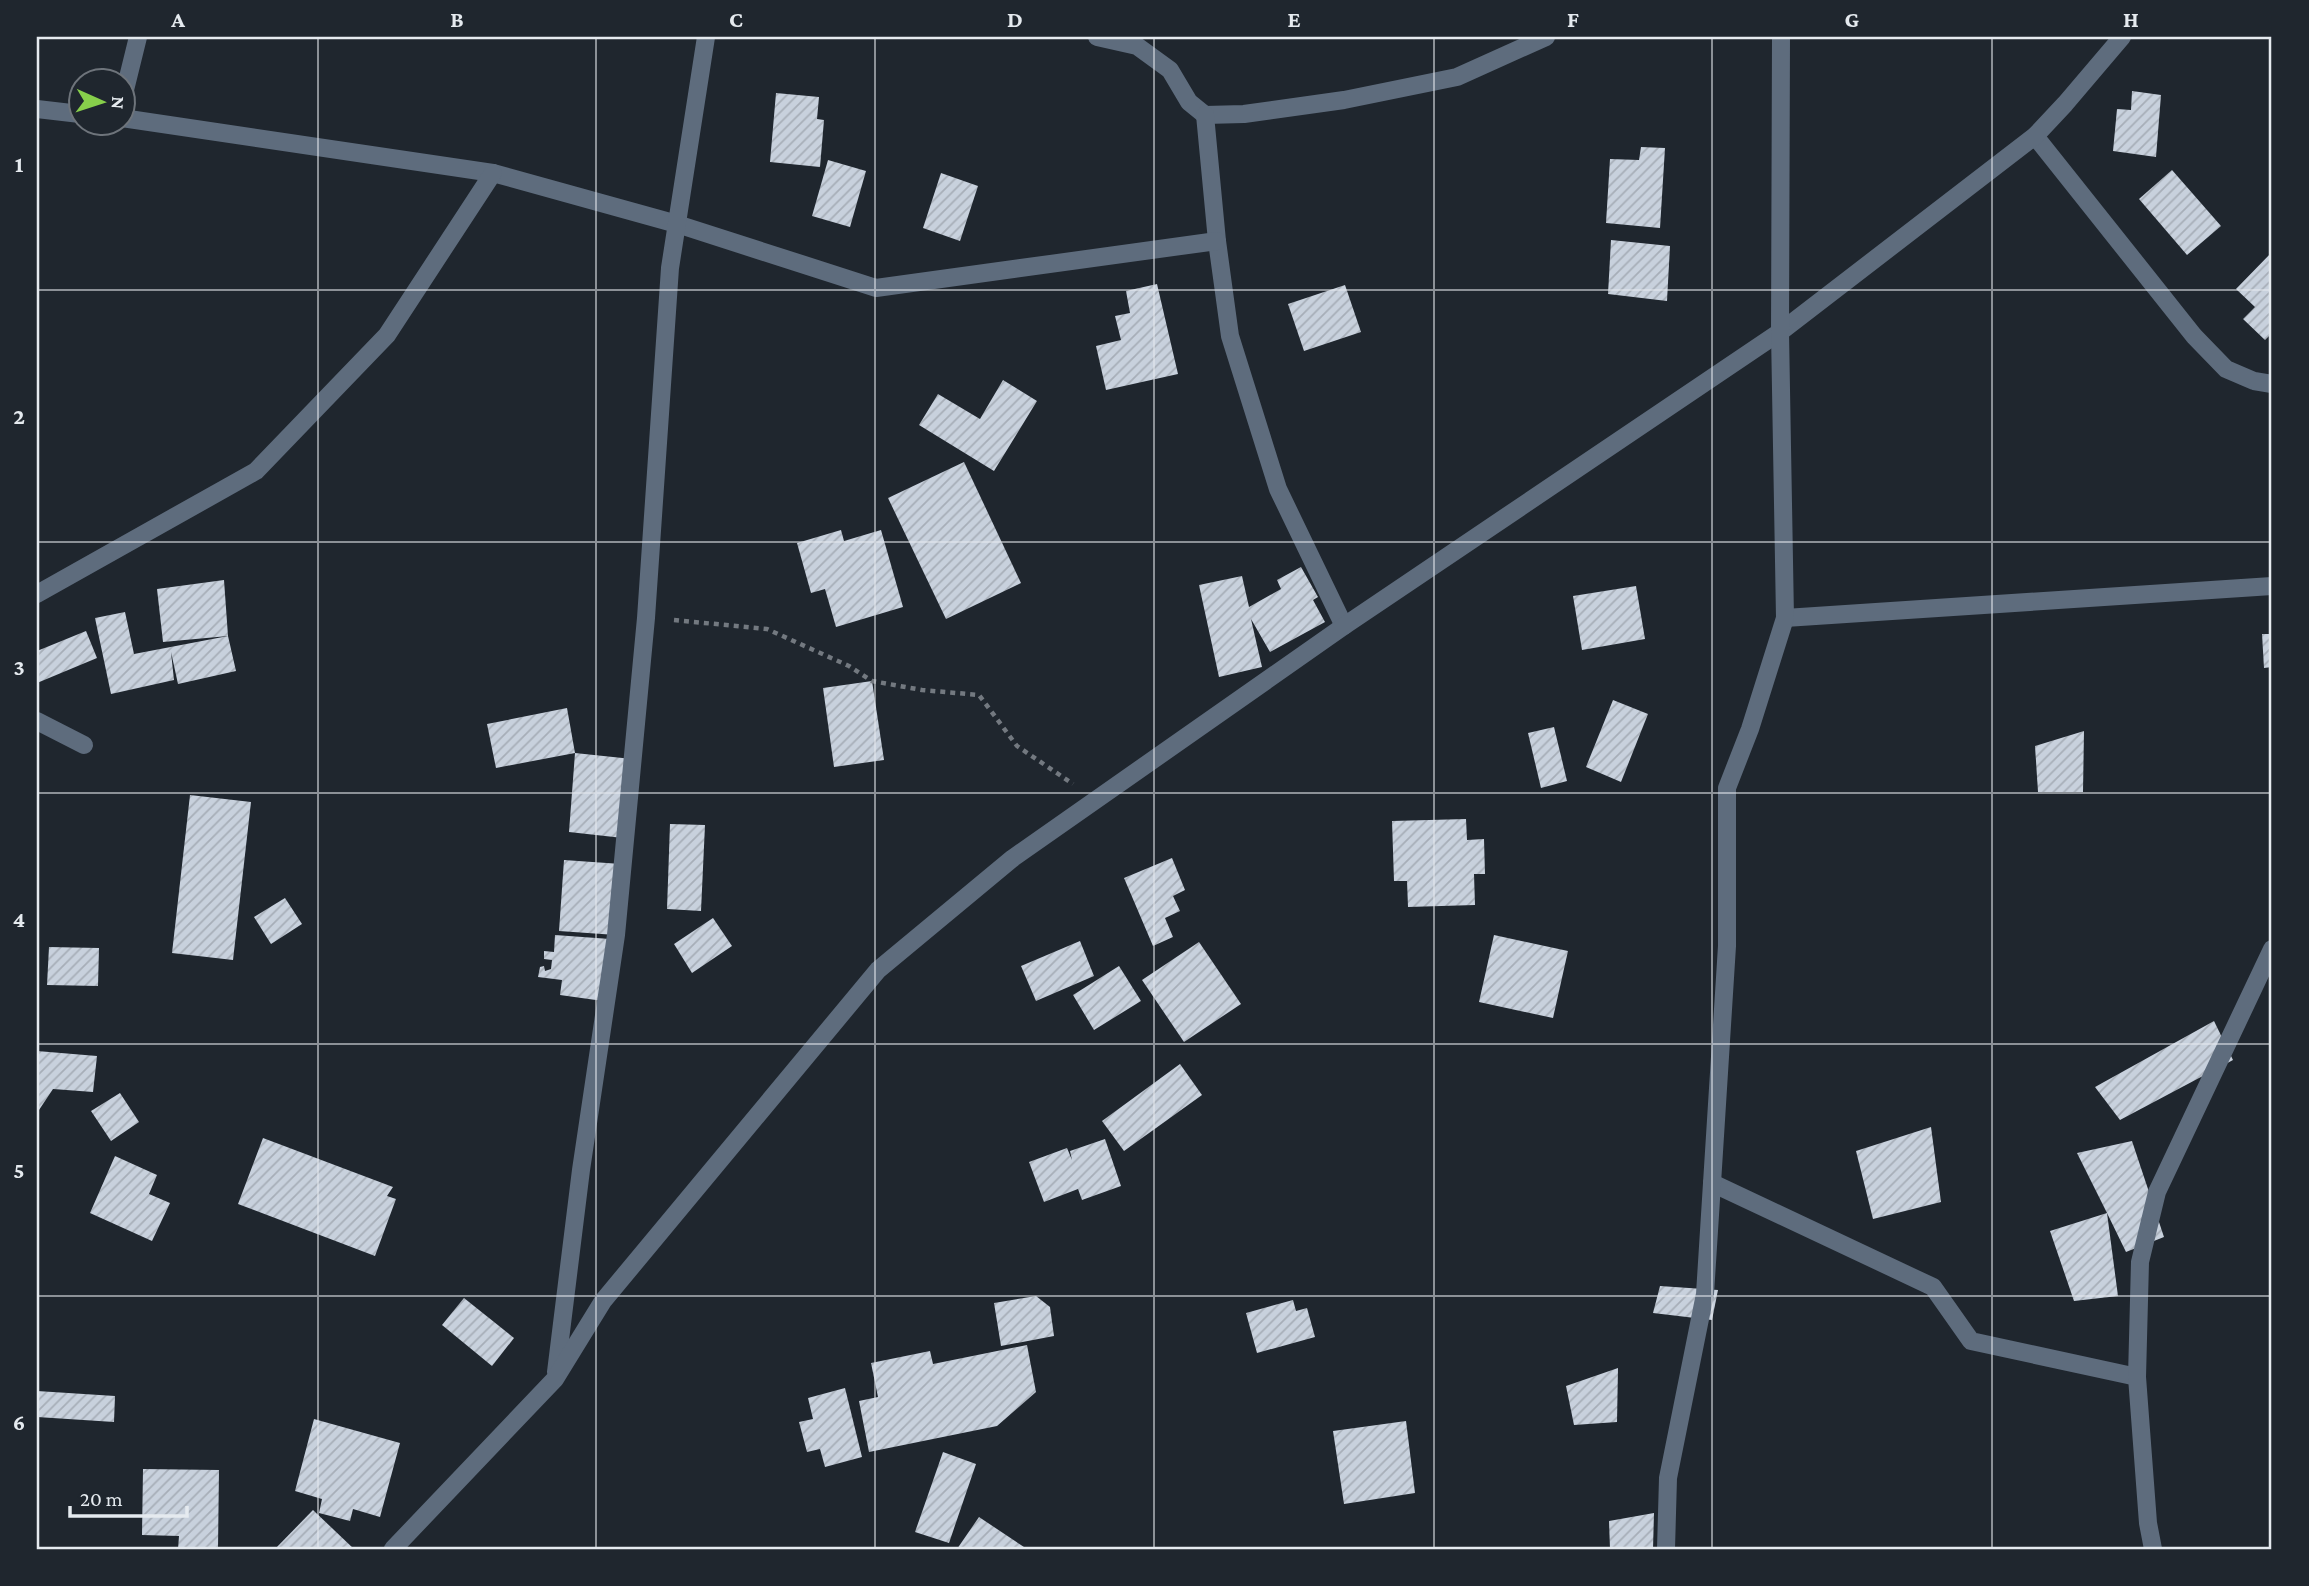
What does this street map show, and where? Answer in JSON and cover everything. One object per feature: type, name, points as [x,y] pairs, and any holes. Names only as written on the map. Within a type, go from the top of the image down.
[{"type":"street","points":[[129,66],[135,37]]},
{"type":"street","points":[[555,1379],[581,1170],[615,935],[646,618],[670,268],[706,37]]},
{"type":"street","points":[[1097,37],[1137,46],[1170,70],[1189,102],[1205,114],[1244,114],[1344,100],[1457,77],[1546,37]]},
{"type":"street","points":[[1666,1549],[1668,1478],[1705,1294],[1727,946],[1727,788],[1750,729],[1785,618],[1780,332],[1782,37]]},
{"type":"street","points":[[393,1549],[555,1379],[603,1301],[878,970],[1013,858],[1344,626],[1780,332],[2035,136],[2122,37]]},
{"type":"street","points":[[37,109],[66,112]]},
{"type":"street","points":[[1205,114],[1217,241],[1230,336],[1278,489],[1344,626]]},
{"type":"street","points":[[136,120],[493,173],[677,224],[876,288],[1217,241]]},
{"type":"street","points":[[2035,136],[2194,336],[2226,369],[2254,381],[2272,384]]},
{"type":"street","points":[[37,594],[256,471],[387,335],[493,173]]},
{"type":"street","points":[[1785,618],[2272,586]]},
{"type":"street","points":[[37,721],[85,745]]},
{"type":"street","points":[[2153,1549],[2148,1523],[2137,1377],[2140,1262],[2157,1192],[2272,949]]},
{"type":"street","points":[[1712,1183],[1933,1287],[1971,1341],[2137,1377]]},
{"type":"path","points":[[646,618],[767,629],[849,666],[872,681],[922,690],[979,695],[1017,746],[1097,800]]},
{"type":"building","points":[[2132,91],[2161,95],[2156,157],[2113,151],[2117,109],[2131,110]]},
{"type":"building","points":[[776,93],[819,97],[817,119],[824,120],[820,167],[770,162]]},
{"type":"building","points":[[1641,147],[1665,148],[1660,228],[1606,223],[1610,159],[1639,160]]},
{"type":"building","points":[[828,160],[866,171],[850,227],[812,216]]},
{"type":"building","points":[[2172,170],[2221,226],[2187,255],[2139,199]]},
{"type":"building","points":[[941,173],[978,186],[960,241],[923,228]]},
{"type":"building","points":[[1611,240],[1670,246],[1667,301],[1608,294]]},
{"type":"building","points":[[2272,252],[2272,333],[2265,340],[2243,319],[2255,307],[2236,289]]},
{"type":"building","points":[[1157,284],[1178,374],[1106,390],[1096,346],[1121,340],[1115,316],[1130,313],[1126,291]]},
{"type":"building","points":[[1345,285],[1361,332],[1304,351],[1288,304]]},
{"type":"building","points":[[1003,380],[1037,401],[994,471],[919,425],[938,394],[980,419]]},
{"type":"building","points":[[964,462],[1021,583],[946,619],[888,498]]},
{"type":"building","points":[[841,530],[844,541],[881,530],[903,607],[836,627],[825,589],[811,593],[797,543]]},
{"type":"building","points":[[1301,567],[1318,597],[1313,600],[1325,622],[1270,652],[1251,619],[1262,667],[1219,677],[1199,585],[1242,576],[1249,607],[1281,589],[1277,580]]},
{"type":"building","points":[[224,580],[228,636],[163,642],[157,589]]},
{"type":"building","points":[[1636,586],[1645,639],[1582,650],[1573,596]]},
{"type":"building","points":[[125,612],[134,654],[228,636],[236,671],[178,684],[171,652],[174,680],[111,694],[95,618]]},
{"type":"building","points":[[86,631],[97,658],[37,683],[37,651]]},
{"type":"building","points":[[2262,634],[2272,634],[2272,667],[2264,668]]},
{"type":"building","points":[[872,681],[884,760],[834,767],[823,688]]},
{"type":"building","points":[[1613,700],[1648,714],[1621,782],[1586,767]]},
{"type":"building","points":[[567,708],[575,753],[496,768],[487,724]]},
{"type":"building","points":[[1554,727],[1567,781],[1541,788],[1528,733]]},
{"type":"building","points":[[2084,731],[2083,792],[2038,792],[2035,746]]},
{"type":"building","points":[[575,753],[632,759],[623,838],[569,832]]},
{"type":"building","points":[[190,795],[251,802],[233,960],[172,953]]},
{"type":"building","points":[[1466,819],[1467,840],[1484,839],[1485,874],[1474,874],[1475,905],[1408,907],[1407,881],[1394,881],[1392,821]]},
{"type":"building","points":[[670,824],[705,825],[701,911],[667,909]]},
{"type":"building","points":[[1172,858],[1185,890],[1173,896],[1180,911],[1165,918],[1173,937],[1153,946],[1124,878]]},
{"type":"building","points":[[564,860],[621,864],[616,935],[559,931]]},
{"type":"building","points":[[285,898],[302,924],[271,944],[254,917]]},
{"type":"building","points":[[713,918],[732,946],[692,973],[674,944]]},
{"type":"building","points":[[555,935],[610,939],[603,1001],[560,995],[562,980],[538,977],[540,967],[544,966],[545,971],[551,969],[552,960],[544,959],[544,951],[554,952]]},
{"type":"building","points":[[1494,935],[1568,951],[1553,1018],[1479,1002]]},
{"type":"building","points":[[1080,941],[1094,976],[1036,1001],[1021,966]]},
{"type":"building","points":[[1199,942],[1241,1004],[1184,1042],[1142,980]]},
{"type":"building","points":[[49,947],[99,948],[98,986],[47,985]]},
{"type":"building","points":[[1119,966],[1141,1001],[1094,1030],[1073,995]]},
{"type":"building","points":[[2214,1021],[2233,1060],[2120,1120],[2095,1087]]},
{"type":"building","points":[[37,1051],[97,1056],[93,1092],[53,1089],[37,1113]]},
{"type":"building","points":[[1180,1064],[1202,1095],[1124,1151],[1102,1121]]},
{"type":"building","points":[[120,1093],[139,1122],[111,1141],[91,1111]]},
{"type":"building","points":[[1931,1127],[1941,1202],[1873,1219],[1856,1151]]},
{"type":"building","points":[[263,1138],[393,1187],[387,1196],[396,1199],[375,1256],[238,1204]]},
{"type":"building","points":[[1105,1139],[1121,1186],[1082,1200],[1078,1189],[1044,1202],[1029,1162],[1067,1148],[1072,1160],[1070,1151]]},
{"type":"building","points":[[2132,1141],[2164,1237],[2126,1252],[2077,1153]]},
{"type":"building","points":[[115,1156],[157,1175],[149,1194],[170,1203],[152,1241],[90,1213]]},
{"type":"building","points":[[2107,1213],[2118,1296],[2074,1301],[2050,1231]]},
{"type":"building","points":[[1660,1286],[1718,1290],[1712,1320],[1653,1313]]},
{"type":"building","points":[[1036,1296],[1050,1307],[1054,1336],[1001,1346],[994,1303]]},
{"type":"building","points":[[464,1298],[514,1338],[492,1366],[442,1325]]},
{"type":"building","points":[[1293,1300],[1296,1311],[1307,1308],[1315,1337],[1257,1353],[1246,1313]]},
{"type":"building","points":[[1027,1345],[1036,1392],[997,1426],[869,1452],[859,1401],[878,1397],[871,1363],[930,1351],[933,1364]]},
{"type":"building","points":[[1618,1368],[1617,1422],[1574,1425],[1566,1386]]},
{"type":"building","points":[[845,1388],[862,1457],[825,1467],[820,1449],[807,1452],[799,1422],[813,1419],[808,1398]]},
{"type":"building","points":[[37,1391],[115,1396],[114,1422],[37,1417]]},
{"type":"building","points":[[314,1419],[400,1443],[380,1517],[353,1509],[350,1521],[319,1513],[322,1499],[295,1491]]},
{"type":"building","points":[[1406,1421],[1415,1493],[1344,1504],[1333,1431]]},
{"type":"building","points":[[943,1452],[976,1464],[949,1543],[915,1532]]},
{"type":"building","points":[[143,1469],[219,1470],[218,1549],[178,1549],[179,1536],[142,1535]]},
{"type":"building","points":[[313,1510],[354,1549],[275,1549]]},
{"type":"building","points":[[1654,1513],[1653,1549],[1610,1549],[1609,1521]]},
{"type":"building","points":[[979,1517],[1027,1549],[957,1549]]}]
